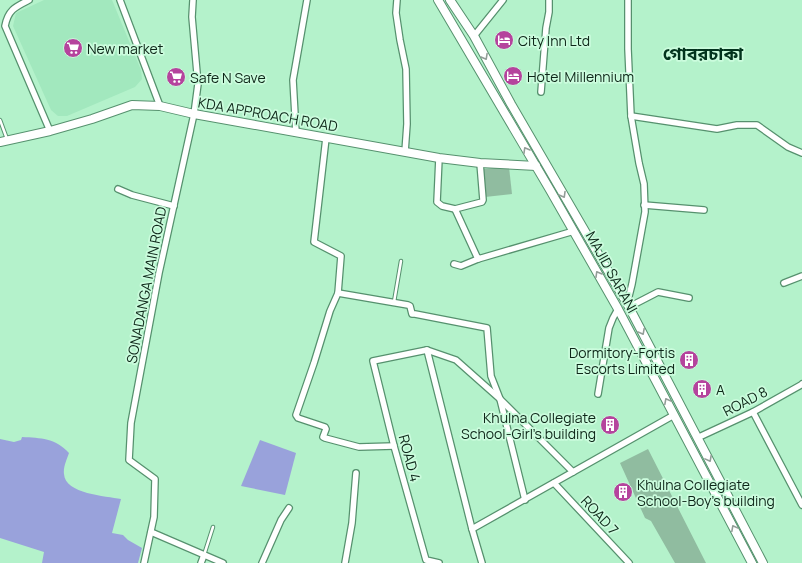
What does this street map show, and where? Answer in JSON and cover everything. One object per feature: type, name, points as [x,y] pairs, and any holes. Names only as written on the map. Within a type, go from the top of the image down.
[{"type":"main road","name":"MAJID SARANI","points":[[438,0],[574,231],[618,310],[752,563]]},
{"type":"main road","name":"MAJID SARANI","points":[[450,0],[474,36],[534,144],[628,306],[763,563]]},
{"type":"main road","name":"KDA APPROACH ROAD","points":[[4,141],[50,131],[92,119],[132,105],[160,106],[194,114],[439,158],[480,163],[536,166]]},
{"type":"street","points":[[30,0],[14,8],[7,18],[5,26],[50,131]]},
{"type":"street","points":[[120,0],[160,106]]},
{"type":"street","name":"SONADANGA MAIN ROAD","points":[[144,563],[154,517],[155,479],[129,460],[131,423],[159,273],[194,114],[198,84],[192,17],[193,0]]},
{"type":"street","points":[[296,133],[292,80],[307,0]]},
{"type":"street","points":[[396,0],[396,13],[406,69],[407,124],[405,152]]},
{"type":"street","points":[[474,36],[503,0]]},
{"type":"street","points":[[541,92],[549,0]]},
{"type":"street","points":[[628,0],[628,49],[631,116],[644,184],[645,212],[628,306]]},
{"type":"street","points":[[631,116],[717,129],[737,125],[757,125],[788,147],[802,153]]},
{"type":"street","points":[[326,138],[314,242],[341,256],[338,293],[330,311],[297,412],[297,417],[326,427],[324,438],[359,447],[394,446]]},
{"type":"street","points":[[439,158],[437,202],[442,206],[455,209],[482,202],[480,163]]},
{"type":"street","points":[[118,189],[132,195],[174,206]]},
{"type":"street","points":[[644,204],[704,210]]},
{"type":"street","points":[[455,209],[478,259]]},
{"type":"street","points":[[454,264],[461,266],[478,259],[574,231]]},
{"type":"street","points":[[784,283],[802,276]]},
{"type":"street","points":[[628,306],[658,292],[689,298]]},
{"type":"street","points":[[338,293],[408,305],[410,306],[412,314],[487,328],[491,376],[500,398],[525,500]]},
{"type":"street","points":[[598,394],[609,328],[618,310]]},
{"type":"street","points":[[427,350],[456,360],[500,398],[573,472]]},
{"type":"street","points":[[427,350],[482,563]]},
{"type":"street","name":"ROAD 4","points":[[427,350],[373,361],[394,446],[426,560],[439,563]]},
{"type":"street","name":"ROAD 8","points":[[697,438],[753,412],[802,385]]},
{"type":"street","points":[[753,412],[802,505]]},
{"type":"street","points":[[472,529],[674,416]]},
{"type":"street","points":[[345,563],[352,523],[356,473]]},
{"type":"street","name":"ROAD 7","points":[[554,483],[629,563]]},
{"type":"street","points":[[262,563],[280,520],[289,508]]},
{"type":"street","points":[[151,532],[223,563]]},
{"type":"street","points":[[201,563],[204,554]]},
{"type":"lane","points":[[0,120],[4,141]]},
{"type":"lane","points":[[394,302],[401,261]]},
{"type":"lane","points":[[204,554],[213,527]]},
{"type":"shaded area","points":[[44,0],[112,0],[141,70],[142,79],[135,87],[67,116],[58,116],[51,110],[13,26],[16,13]]},
{"type":"shaded area","points":[[509,167],[512,194],[485,197],[482,169]]},
{"type":"shaded area","points":[[648,449],[706,563],[675,563],[651,521],[645,518],[620,463]]},
{"type":"water","points":[[22,437],[42,439],[53,442],[64,448],[69,453],[64,474],[66,481],[71,486],[87,493],[121,499],[112,533],[123,535],[128,540],[142,548],[138,563],[42,563],[44,552],[0,538],[0,439],[14,442],[21,440]]},
{"type":"water","points":[[260,440],[296,453],[285,495],[241,486]]},
{"type":"place","name":"City Inn Ltd","points":[[504,40]]},
{"type":"place","name":"New market","points":[[73,48]]},
{"type":"place","name":"Hotel Millennium","points":[[513,76]]},
{"type":"place","name":"Safe N Save","points":[[176,77]]},
{"type":"place","name":"Dormitory-Fortis Escorts Limited","points":[[689,360]]},
{"type":"place","name":"A","points":[[702,389]]},
{"type":"place","name":"Khulna Collegiate School-Girl's building","points":[[610,425]]},
{"type":"place","name":"Khulna Collegiate School-Boy's building","points":[[623,492]]},
{"type":"district","name":"গোবরচাকা","points":[[703,53]]}]
